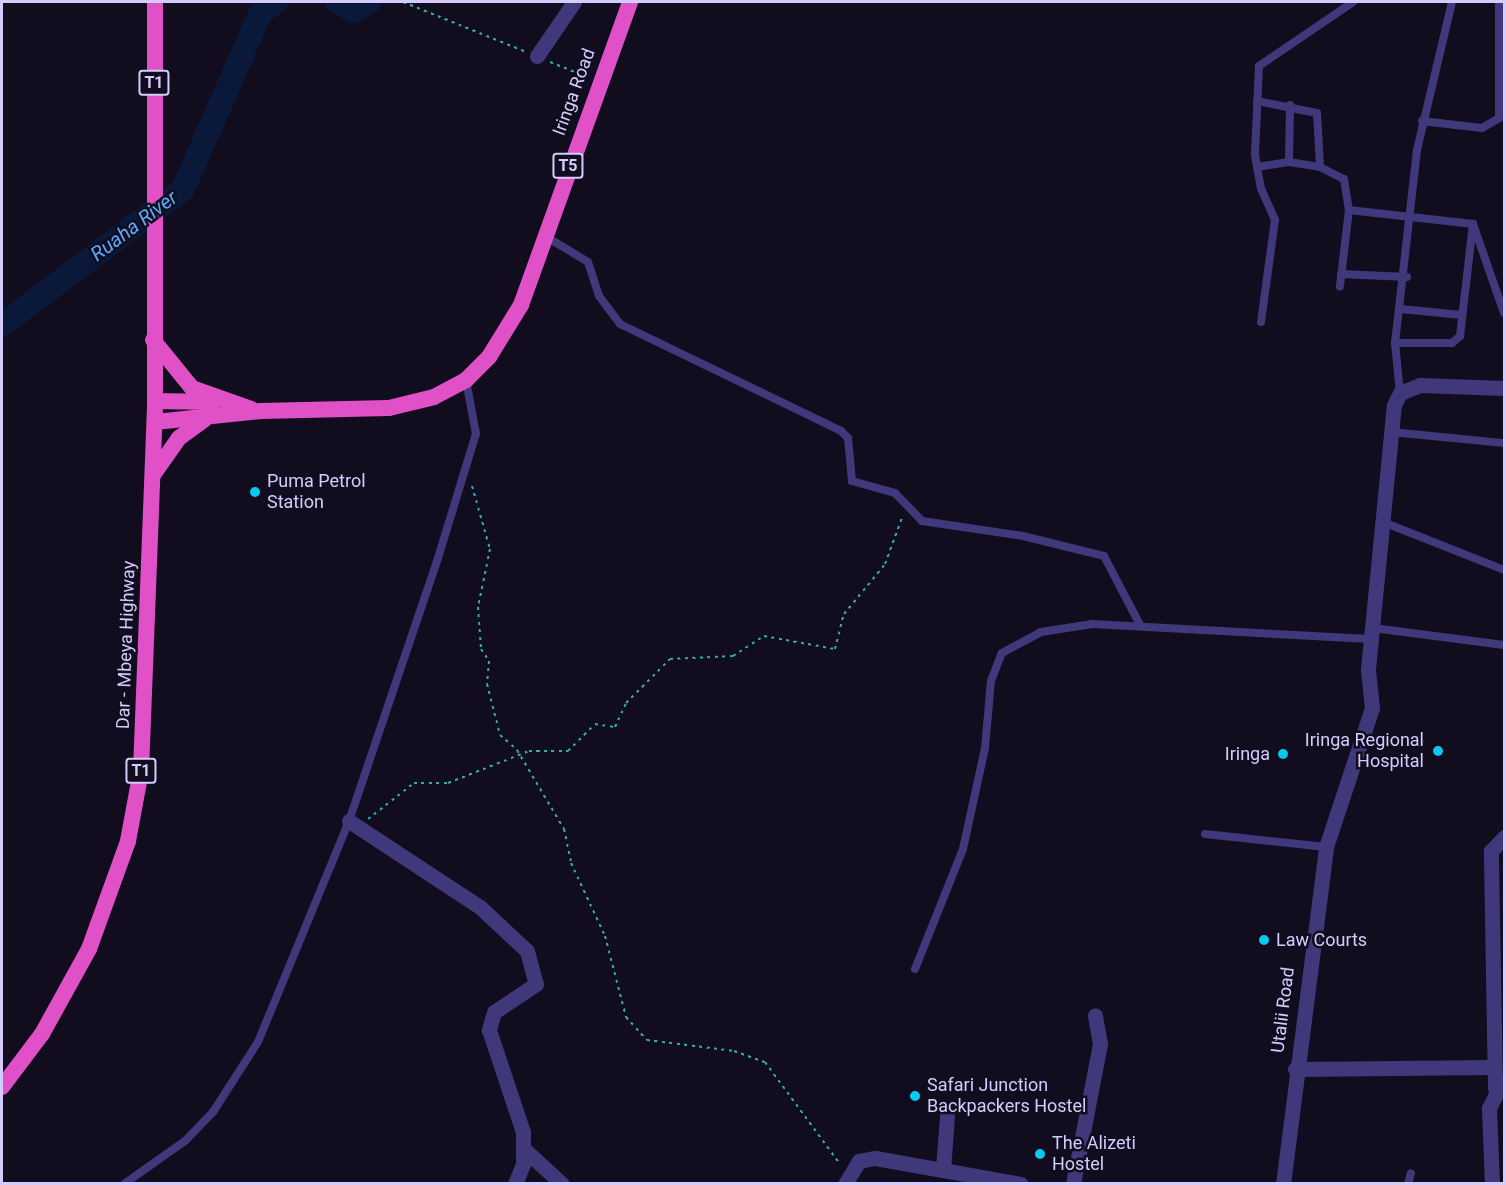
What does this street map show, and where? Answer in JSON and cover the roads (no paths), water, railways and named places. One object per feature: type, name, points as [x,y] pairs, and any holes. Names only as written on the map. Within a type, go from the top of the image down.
[{"type":"highway","name":"T1","points":[[154,422],[151,313],[156,2]]},
{"type":"highway","name":"Iringa Road","points":[[466,380],[507,332],[544,236],[598,81],[630,2]]},
{"type":"highway","points":[[153,340],[192,388],[220,402]]},
{"type":"highway","name":"T5","points":[[154,422],[261,411],[389,408],[434,397],[466,380]]},
{"type":"highway","name":"T5","points":[[155,401],[220,402],[261,411]]},
{"type":"highway","points":[[149,480],[169,449],[207,418]]},
{"type":"highway","name":"Dar - Mbeya Highway","points":[[2,1087],[42,1034],[89,949],[128,841],[141,771],[149,480],[154,422]]},
{"type":"street","points":[[537,56],[574,2]]},
{"type":"street","points":[[1400,393],[1420,385],[1504,388]]},
{"type":"street","name":"Utalii Road","points":[[1283,1184],[1295,1069],[1326,847],[1341,808],[1372,708],[1372,633],[1389,432],[1400,393]]},
{"type":"street","points":[[354,824],[480,907],[527,951],[536,984],[494,1011],[489,1030],[525,1150],[562,1184]]},
{"type":"street","points":[[1492,1184],[1489,1108],[1500,1084],[1493,1067],[1491,851],[1504,837]]},
{"type":"street","points":[[1073,1184],[1100,1044],[1095,1015]]},
{"type":"street","points":[[1295,1069],[1493,1067]]},
{"type":"street","points":[[943,1170],[947,1115]]},
{"type":"street","points":[[515,1184],[525,1150]]},
{"type":"street","points":[[846,1180],[859,1161],[875,1158],[1021,1184]]},
{"type":"lane","points":[[1261,322],[1275,220],[1257,167],[1259,66],[1353,2]]},
{"type":"lane","points":[[1400,393],[1395,343],[1407,277],[1422,121],[1452,2]]},
{"type":"lane","points":[[1422,121],[1482,128],[1499,118],[1499,2]]},
{"type":"lane","points":[[1257,100],[1290,105],[1320,117],[1320,167]]},
{"type":"lane","points":[[1289,162],[1290,105]]},
{"type":"lane","points":[[1257,167],[1289,162],[1320,167],[1344,179],[1349,210],[1340,286]]},
{"type":"lane","points":[[1349,210],[1412,215],[1473,224]]},
{"type":"lane","points":[[1473,224],[1504,313]]},
{"type":"lane","points":[[1395,343],[1452,343],[1460,336],[1473,224]]},
{"type":"lane","points":[[544,236],[588,262],[599,296],[620,324],[841,431],[848,438],[852,482],[889,490],[908,507],[934,524],[1023,536],[1104,556],[1140,625]]},
{"type":"lane","points":[[1341,274],[1407,277]]},
{"type":"lane","points":[[1401,309],[1462,315]]},
{"type":"lane","points":[[124,1184],[185,1141],[233,1087],[258,1042],[354,824],[466,469],[477,420],[466,380]]},
{"type":"lane","points":[[1389,432],[1504,443]]},
{"type":"lane","points":[[1383,522],[1504,570]]},
{"type":"lane","points":[[915,969],[963,849],[985,748],[996,660],[1041,632],[1092,624],[1140,625],[1372,633],[1504,645]]},
{"type":"lane","points":[[1205,834],[1326,847]]},
{"type":"lane","points":[[1407,1184],[1411,1173]]},
{"type":"waterway","name":"Ruaha River","points":[[2,325],[183,189],[261,12],[276,2]]},
{"type":"waterway","name":"Ruaha River","points":[[337,2],[354,11],[369,2]]},
{"type":"place","name":"Puma Petrol Station","points":[[255,492]]},
{"type":"place","name":"Iringa Regional Hospital","points":[[1438,751]]},
{"type":"place","name":"Iringa","points":[[1283,754]]},
{"type":"place","name":"Law Courts","points":[[1264,940]]},
{"type":"place","name":"Safari Junction Backpackers Hostel","points":[[915,1096]]},
{"type":"place","name":"The Alizeti Hostel","points":[[1040,1154]]}]
